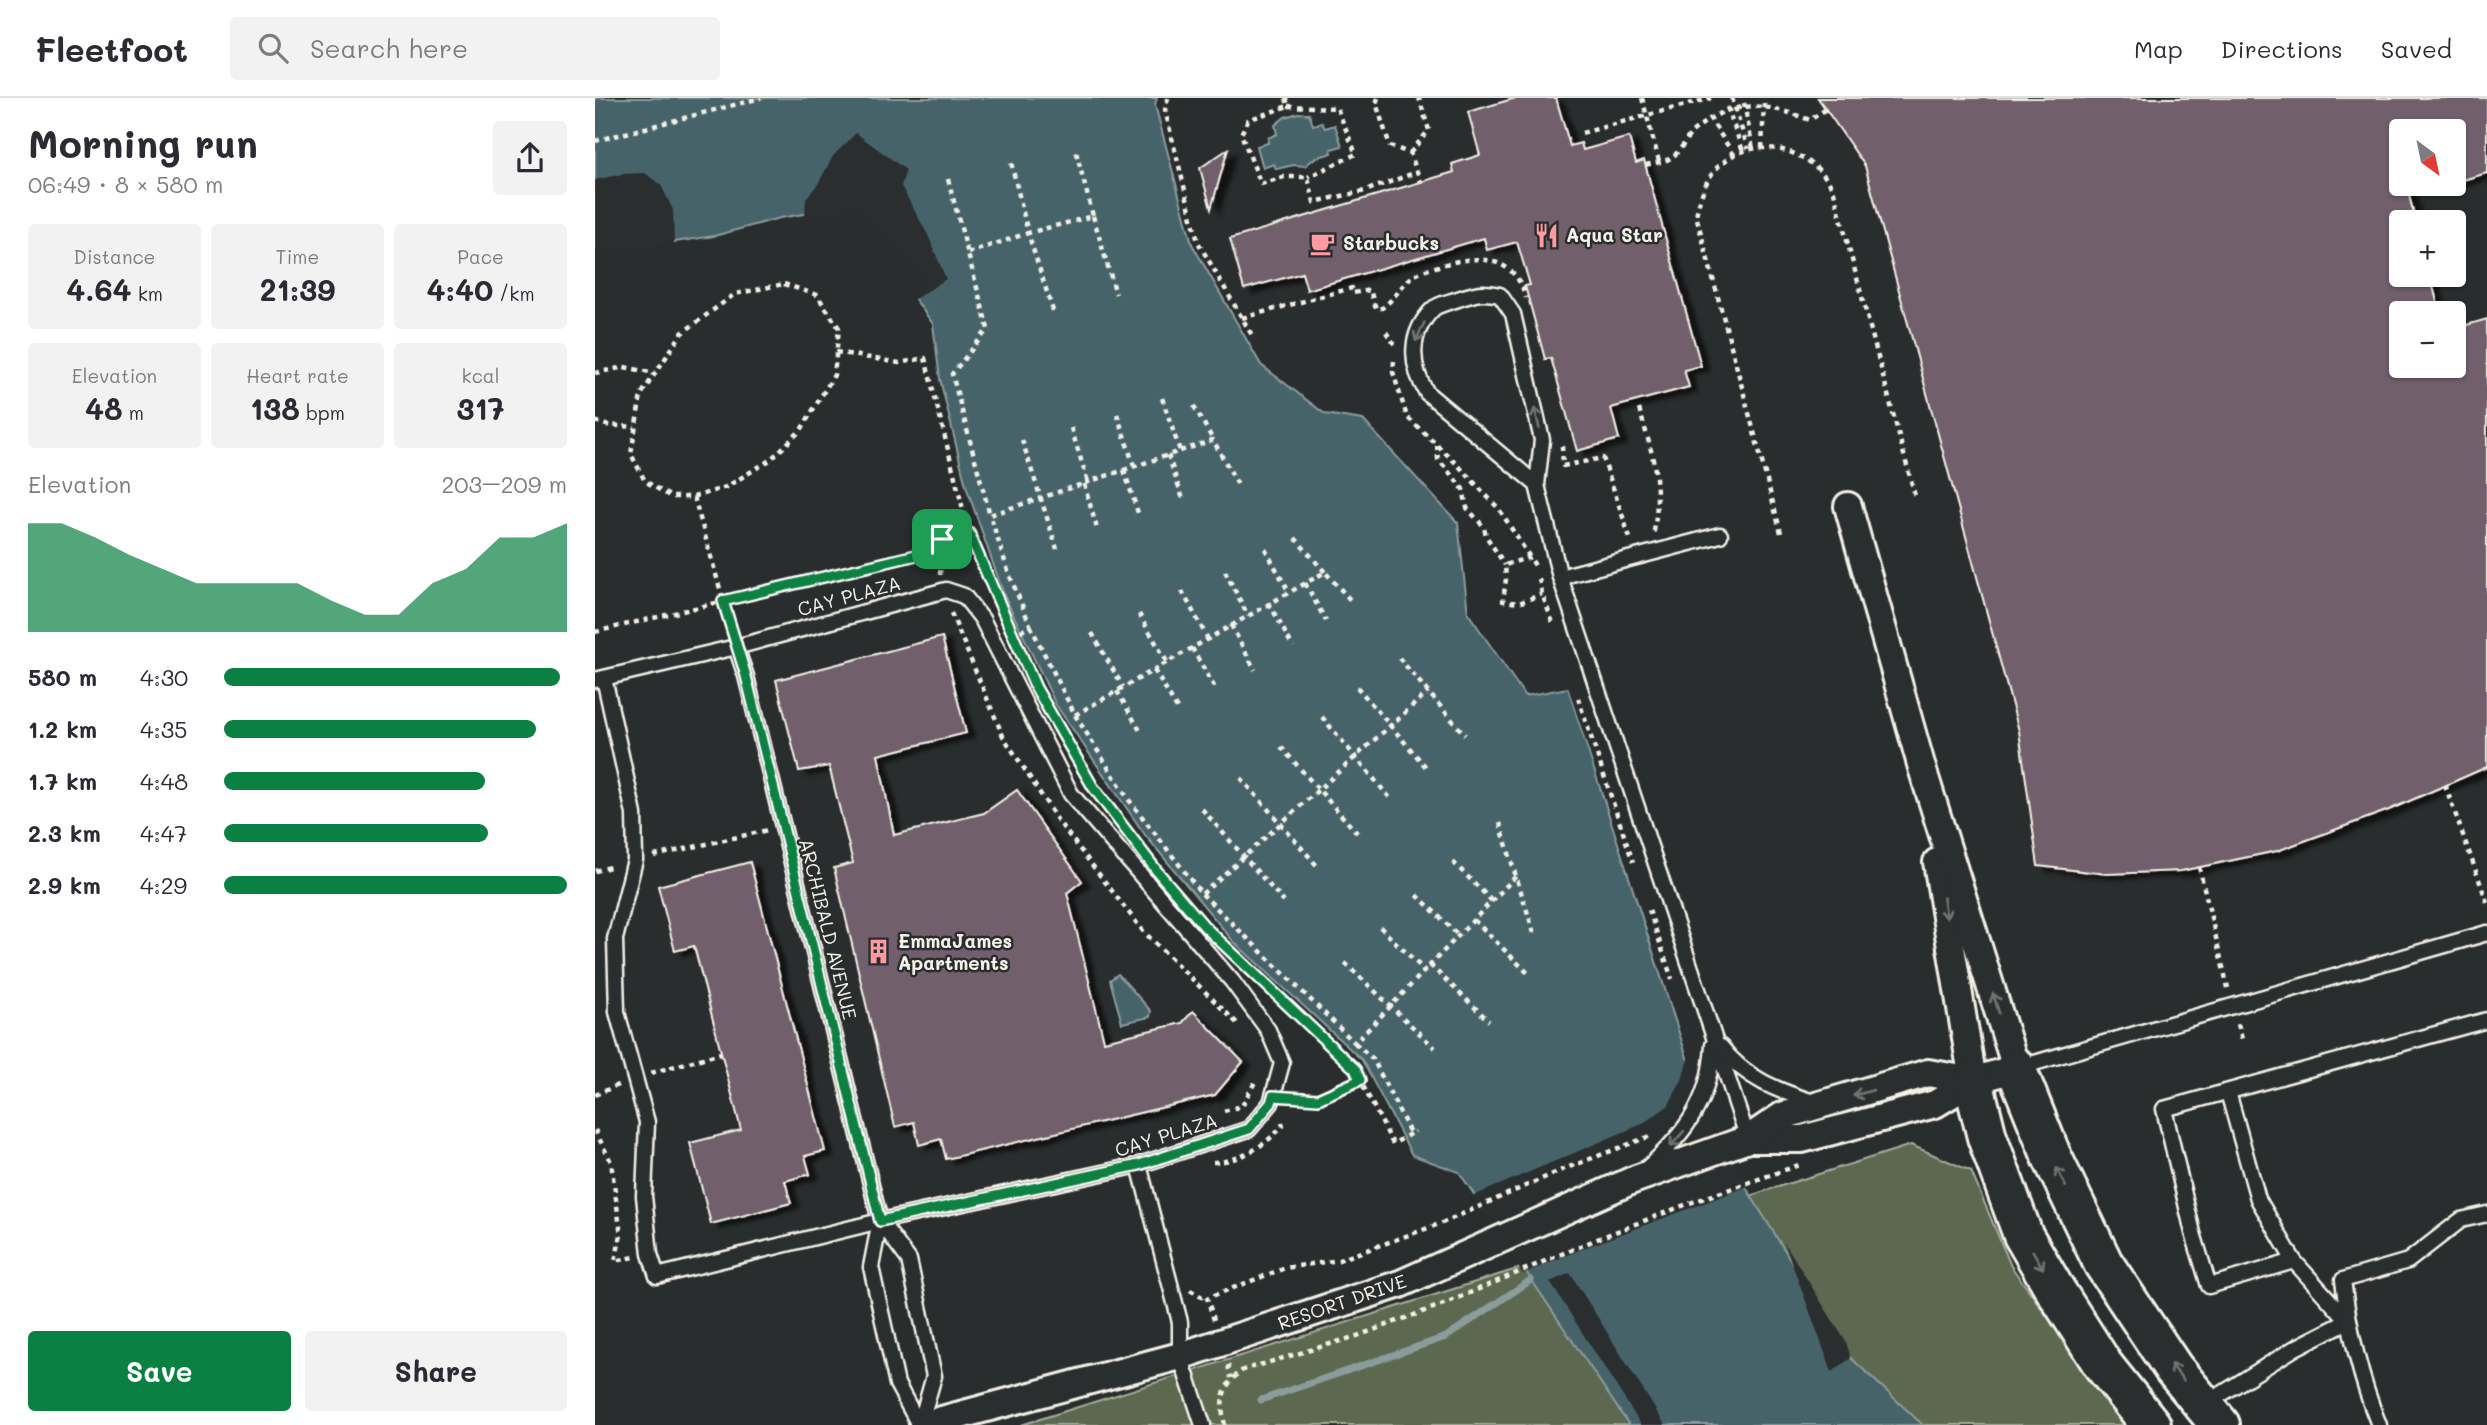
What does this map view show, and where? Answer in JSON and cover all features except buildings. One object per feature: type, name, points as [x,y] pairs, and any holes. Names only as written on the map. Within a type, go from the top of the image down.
[{"type":"street","points":[[1848,506],[1922,768],[2016,1068],[2051,1154],[2103,1263],[2173,1368],[2212,1415]]},
{"type":"street","points":[[1922,768],[1973,1081],[1987,1137],[2023,1235],[2103,1365],[2151,1425]]},
{"type":"street","name":"RESORT DRIVE","points":[[1748,1139],[1802,1139],[1935,1104],[1973,1081],[2016,1068]]},
{"type":"street","name":"RESORT DRIVE","points":[[921,1425],[1180,1356],[1400,1284],[1633,1181],[1748,1139],[1782,1116],[1928,1073],[1973,1081]]},
{"type":"street","points":[[987,1425],[1021,1399]]},
{"type":"lane","points":[[1537,485],[1427,393],[1419,380],[1413,362],[1415,335],[1434,307],[1482,291],[1500,295],[1513,314],[1542,440],[1537,485],[1560,578],[1748,1139]]},
{"type":"lane","points":[[1560,578],[1720,535]]},
{"type":"lane","name":"CAY PLAZA","points":[[600,679],[736,647],[946,590],[964,596],[982,619],[1071,794],[1233,981],[1268,1030],[1282,1063],[1278,1096],[1249,1129],[1139,1165],[880,1221],[657,1276],[650,1254]]},
{"type":"lane","name":"ARCHIBALD AVENUE","points":[[736,647],[746,676],[880,1221],[909,1260],[934,1376],[921,1425]]},
{"type":"lane","points":[[600,679],[634,814],[635,860],[615,939],[617,1013],[646,1122],[645,1196],[650,1254]]},
{"type":"lane","points":[[2016,1068],[2487,933]]},
{"type":"lane","points":[[2294,1261],[2209,1286],[2193,1233],[2164,1109],[2487,1020]]},
{"type":"lane","points":[[1714,1037],[1729,1058],[1753,1077],[1776,1090],[1821,1105]]},
{"type":"lane","points":[[1633,1181],[1682,1134],[1698,1110],[1712,1067],[1714,1037]]},
{"type":"lane","points":[[2228,1092],[2258,1199],[2294,1261],[2348,1321]]},
{"type":"lane","points":[[1139,1165],[1180,1322],[1180,1356],[1203,1425]]},
{"type":"lane","points":[[2379,1425],[2366,1394],[2348,1321],[2343,1280],[2407,1261],[2461,1220],[2487,1214]]},
{"type":"lane","name":"ARCHIBALD AVENUE","points":[[880,1221],[871,1267],[897,1384],[921,1425]]},
{"type":"lane","points":[[2212,1415],[2295,1348],[2348,1321]]},
{"type":"path","points":[[595,141],[761,98]]},
{"type":"path","points":[[1168,98],[1165,110],[1198,242],[1253,337]]},
{"type":"path","points":[[1286,98],[1288,106]]},
{"type":"path","points":[[1378,98],[1376,103],[1390,146],[1410,153]]},
{"type":"path","points":[[1410,153],[1429,130],[1419,98]]},
{"type":"path","points":[[1642,98],[1659,162]]},
{"type":"path","points":[[1582,133],[1711,98]]},
{"type":"path","points":[[1733,101],[1764,103],[1810,120],[1826,109]]},
{"type":"path","points":[[1646,165],[1672,157],[1694,130],[1733,101]]},
{"type":"path","points":[[1733,101],[1748,149]]},
{"type":"path","points":[[1744,103],[1748,149]]},
{"type":"path","points":[[1762,148],[1764,103]]},
{"type":"path","points":[[1288,106],[1337,108],[1356,154],[1308,177],[1284,177],[1261,184],[1241,134],[1248,120],[1288,106]]},
{"type":"path","points":[[1727,107],[1748,149]]},
{"type":"path","points":[[1709,117],[1734,155]]},
{"type":"path","points":[[1075,148],[1116,294]]},
{"type":"path","points":[[1781,533],[1696,215],[1706,182],[1717,168],[1734,155],[1748,149],[1787,151],[1806,158],[1828,178],[1915,496]]},
{"type":"path","points":[[1410,153],[1421,182]]},
{"type":"path","points":[[1011,162],[1028,233],[1053,311]]},
{"type":"path","points":[[1308,177],[1314,202],[1366,191],[1417,172]]},
{"type":"path","points":[[949,179],[988,329],[952,374],[990,515],[1031,627],[1075,715],[1129,800],[1202,894],[1373,1059],[1413,1132],[1393,1143],[1355,1069],[1245,965]]},
{"type":"path","points":[[968,253],[1028,233],[1093,216]]},
{"type":"path","points":[[784,284],[817,295],[839,328],[834,375],[801,430],[770,460],[726,487],[694,497],[671,497],[645,481],[631,454],[641,395],[655,373],[682,333],[735,294],[784,284]]},
{"type":"path","points":[[1386,332],[1396,346]]},
{"type":"path","points":[[837,352],[899,363],[925,358],[969,533],[1017,645]]},
{"type":"path","points":[[1395,359],[1393,372],[1407,417],[1499,509],[1536,566],[1542,594],[1556,629]]},
{"type":"path","points":[[595,373],[624,367],[655,373]]},
{"type":"path","points":[[1162,398],[1180,451]]},
{"type":"path","points":[[1194,406],[1238,485]]},
{"type":"path","points":[[1117,414],[1134,467]]},
{"type":"path","points":[[595,421],[606,425],[635,427]]},
{"type":"path","points":[[1071,428],[1098,532]]},
{"type":"path","points":[[1022,440],[1057,549]]},
{"type":"path","points":[[990,515],[1213,440]]},
{"type":"path","points":[[1437,445],[1438,459],[1463,489],[1467,508],[1484,527],[1486,536],[1505,565],[1503,601],[1519,603],[1542,594]]},
{"type":"path","points":[[1168,455],[1184,502]]},
{"type":"path","points":[[1124,470],[1139,516]]},
{"type":"path","points":[[694,497],[736,647]]},
{"type":"path","points":[[969,533],[942,539],[933,544],[933,551],[941,558],[975,546]]},
{"type":"path","points":[[1295,538],[1353,603]]},
{"type":"path","points":[[1265,549],[1289,592]]},
{"type":"path","points":[[595,632],[933,551]]},
{"type":"path","points":[[1505,565],[1530,557]]},
{"type":"path","points":[[1225,571],[1248,615]]},
{"type":"path","points":[[1075,715],[1325,572]]},
{"type":"path","points":[[1305,583],[1326,621]]},
{"type":"path","points":[[1182,591],[1208,639]]},
{"type":"path","points":[[1269,603],[1293,647]]},
{"type":"path","points":[[1139,614],[1167,662]]},
{"type":"path","points":[[1231,625],[1255,670]]},
{"type":"path","points":[[1020,631],[1031,627]]},
{"type":"path","points":[[1092,633],[1123,687]]},
{"type":"path","points":[[1192,648],[1216,690]]},
{"type":"path","points":[[1399,658],[1465,735]]},
{"type":"path","points":[[1154,670],[1179,712]]},
{"type":"path","points":[[1357,688],[1426,767]]},
{"type":"path","points":[[1575,688],[1637,873]]},
{"type":"path","points":[[1117,691],[1142,734]]},
{"type":"path","points":[[1202,894],[1428,692]]},
{"type":"path","points":[[1322,718],[1390,798]]},
{"type":"path","points":[[1281,747],[1358,834]]},
{"type":"path","points":[[1074,754],[1101,798]]},
{"type":"path","points":[[1241,778],[1319,868]]},
{"type":"path","points":[[2445,785],[2487,902]]},
{"type":"path","points":[[1202,810],[1284,902]]},
{"type":"path","points":[[1500,822],[1534,933]]},
{"type":"path","points":[[635,860],[783,827]]},
{"type":"path","points":[[1453,862],[1492,901]]},
{"type":"path","points":[[2199,867],[2230,993]]},
{"type":"path","points":[[1355,1044],[1516,878]]},
{"type":"path","points":[[1417,895],[1458,936]]},
{"type":"path","points":[[1648,908],[1676,992]]},
{"type":"path","points":[[1474,920],[1531,976]]},
{"type":"path","points":[[1380,928],[1425,971]]},
{"type":"path","points":[[1345,963],[1435,1048]]},
{"type":"path","points":[[1430,965],[1489,1021]]},
{"type":"path","points":[[2237,1018],[2243,1043]]},
{"type":"path","points":[[595,1095],[636,1077],[721,1053]]},
{"type":"path","points":[[1250,1093],[1318,1099],[1360,1080]]},
{"type":"path","points":[[1207,1158],[1214,1162],[1224,1162],[1244,1156],[1271,1140],[1283,1126],[1276,1110],[1278,1096]]},
{"type":"path","points":[[595,1130],[611,1162],[621,1235],[615,1261],[650,1254]]},
{"type":"path","points":[[1188,1288],[1207,1298],[1285,1268],[1339,1260],[1430,1228],[1564,1169],[1655,1134]]},
{"type":"path","points":[[1225,1425],[1221,1411],[1223,1389],[1231,1378],[1243,1370],[1357,1336],[1429,1310],[1602,1237],[1807,1162]]},
{"type":"path","points":[[1207,1298],[1208,1305]]},
{"type":"green space","points":[[1911,1145],[1971,1171],[2011,1266],[2126,1425],[1021,1425]]},
{"type":"water","points":[[595,98],[1157,98],[1155,105],[1192,244],[1261,365],[1325,414],[1363,420],[1458,523],[1468,613],[1525,696],[1568,688],[1710,1129],[1851,1358],[1923,1425],[1629,1425],[1459,1172],[1412,1155],[1362,1060],[1233,941],[1145,835],[1056,705],[1004,595],[966,486],[940,379],[933,324],[915,299],[925,275],[890,233],[857,205],[780,218],[714,236],[595,254]]},
{"type":"water","points":[[1298,113],[1309,114],[1313,125],[1322,123],[1325,128],[1335,125],[1342,146],[1331,149],[1332,153],[1315,158],[1305,166],[1294,165],[1276,169],[1274,164],[1263,168],[1257,146],[1268,143],[1268,138],[1277,134],[1275,125],[1285,117]]},
{"type":"water","points":[[1118,974],[1151,1011],[1150,1017],[1122,1023],[1110,980]]},
{"type":"pier","points":[[856,133],[906,170],[901,186],[928,235],[946,279],[915,299],[912,297],[921,276],[887,236],[856,208],[805,217],[806,198],[818,184],[833,156]]},
{"type":"pier","points":[[645,173],[661,185],[673,210],[674,244],[595,257],[595,180],[622,174]]},
{"type":"pier","points":[[1567,684],[1571,687],[1713,1128],[1749,1186],[1523,1274],[1471,1197],[1642,1124],[1668,1106],[1682,1080],[1689,1055]]},
{"type":"pier","points":[[1784,1242],[1846,1342],[1851,1358],[1832,1372]]},
{"type":"pier","points":[[1570,1273],[1665,1425],[1641,1425],[1550,1282]]},
{"type":"waterway","points":[[1261,1400],[1446,1337],[1531,1280]]},
{"type":"place","name":"Aqua Star","points":[[1546,235]]},
{"type":"place","name":"Starbucks","points":[[1323,243]]},
{"type":"place","name":"EmmaJames Apartments","points":[[878,952]]},
{"type":"route","points":[[969,533],[1036,688],[1093,787],[1157,871],[1205,927],[1355,1069],[1360,1080],[1318,1099],[1273,1096],[1271,1103],[1249,1129],[1139,1165],[880,1221],[746,676],[723,601],[933,551],[933,544],[942,539],[969,533]]}]
